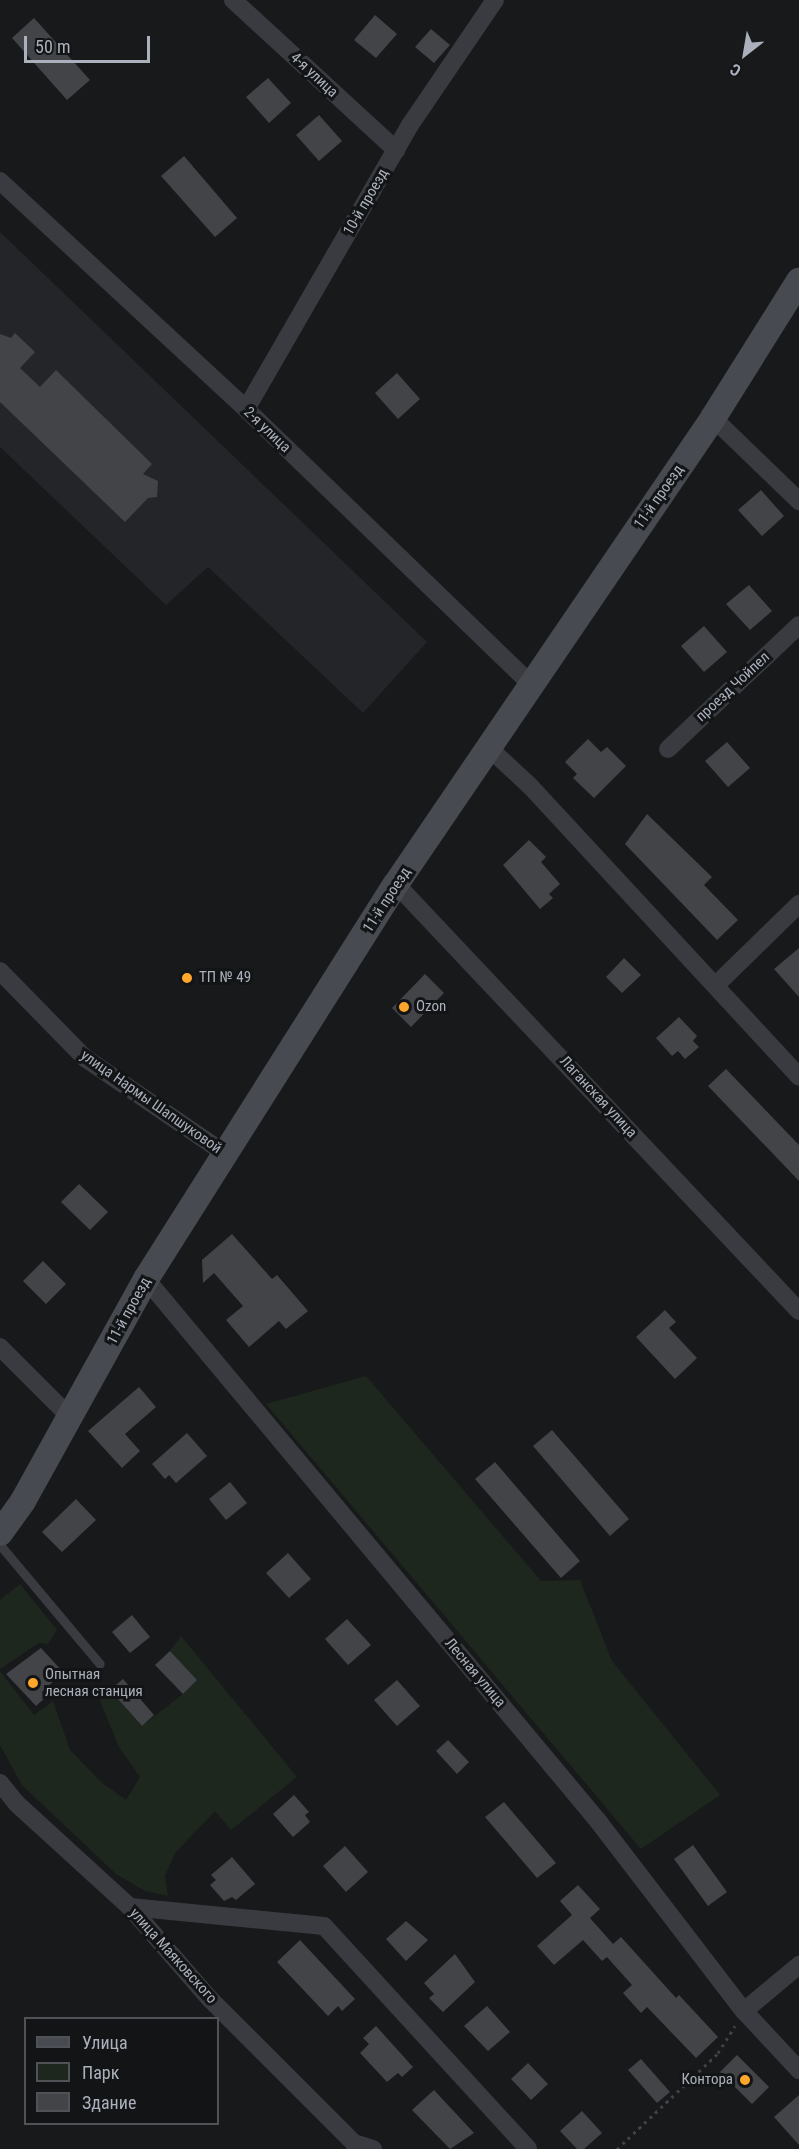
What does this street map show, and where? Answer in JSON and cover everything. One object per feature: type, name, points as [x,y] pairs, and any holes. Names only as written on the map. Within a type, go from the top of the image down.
[{"type":"street","name":"4-я улица","points":[[233,0],[396,150]]},
{"type":"street","name":"10-й проезд","points":[[246,410],[396,150],[495,0]]},
{"type":"street","name":"2-я улица","points":[[0,181],[246,410],[530,683]]},
{"type":"street","name":"11-й проезд","points":[[0,1533],[23,1501],[146,1279],[227,1155],[396,884],[489,748],[530,683],[713,418],[799,282]]},
{"type":"street","points":[[713,418],[799,501]]},
{"type":"street","name":"проезд Чойпел","points":[[668,748],[799,625]]},
{"type":"street","points":[[489,748],[530,786],[717,984],[799,1076]]},
{"type":"street","name":"Лаганская улица","points":[[396,884],[799,1311]]},
{"type":"street","points":[[717,984],[799,904]]},
{"type":"street","name":"улица Нармы Шапшуковой","points":[[0,971],[85,1058],[227,1155]]},
{"type":"street","name":"Лесная улица","points":[[146,1279],[598,1821],[744,2011],[799,2070]]},
{"type":"street","points":[[0,1347],[70,1416]]},
{"type":"street","name":"улица Маяковского","points":[[0,1783],[16,1803],[130,1908],[210,1999],[354,2143],[373,2149]]},
{"type":"street","points":[[130,1908],[324,1926],[528,2149]]},
{"type":"street","points":[[744,2011],[799,1965]]},
{"type":"lane","points":[[0,1545],[100,1665]]},
{"type":"path","points":[[617,2149],[718,2053],[744,2011]]},
{"type":"shaded area","points":[[0,232],[427,642],[363,713],[208,567],[166,605],[0,447]]},
{"type":"green space","points":[[366,1376],[541,1581],[580,1580],[612,1661],[720,1795],[641,1849],[266,1404]]},
{"type":"green space","points":[[20,1584],[57,1630],[48,1644],[39,1643],[0,1669],[0,1600]]},
{"type":"green space","points":[[181,1636],[297,1777],[231,1830],[215,1811],[175,1853],[165,1876],[168,1896],[145,1891],[116,1874],[22,1785],[0,1745],[0,1671],[34,1715],[53,1701],[70,1750],[102,1783],[126,1800],[140,1777],[119,1747],[100,1701],[110,1690],[142,1726],[183,1694],[197,1680],[170,1651]]},
{"type":"building","points":[[375,15],[397,34],[376,58],[354,40]]},
{"type":"building","points":[[34,18],[90,80],[67,100],[12,38]]},
{"type":"building","points":[[431,29],[450,45],[434,63],[415,47]]},
{"type":"building","points":[[268,78],[291,103],[269,123],[246,97]]},
{"type":"building","points":[[319,115],[342,141],[319,161],[296,135]]},
{"type":"building","points":[[184,156],[237,218],[215,237],[161,176]]},
{"type":"building","points":[[15,333],[35,352],[20,368],[40,387],[56,370],[152,464],[143,474],[158,481],[157,497],[148,498],[125,522],[0,402],[0,334],[11,338]]},
{"type":"building","points":[[397,373],[420,399],[398,419],[375,393]]},
{"type":"building","points":[[761,490],[784,516],[762,536],[738,510]]},
{"type":"building","points":[[749,585],[772,611],[750,630],[726,604]]},
{"type":"building","points":[[704,626],[727,652],[704,672],[681,646]]},
{"type":"building","points":[[588,739],[601,752],[607,747],[626,766],[594,798],[573,778],[577,774],[565,762]]},
{"type":"building","points":[[727,742],[750,768],[728,787],[705,761]]},
{"type":"building","points":[[647,814],[712,877],[704,885],[738,920],[717,940],[625,844]]},
{"type":"building","points":[[529,840],[546,857],[541,862],[560,884],[549,894],[553,898],[540,909],[503,865]]},
{"type":"building","points":[[799,948],[799,997],[774,969]]},
{"type":"building","points":[[624,958],[641,975],[622,993],[606,977]]},
{"type":"building","points":[[425,974],[444,993],[411,1027],[392,1008]]},
{"type":"building","points":[[679,1017],[697,1036],[693,1041],[699,1047],[685,1059],[678,1051],[672,1056],[656,1038]]},
{"type":"building","points":[[726,1069],[799,1145],[799,1181],[708,1086]]},
{"type":"building","points":[[79,1184],[108,1212],[90,1230],[61,1202]]},
{"type":"building","points":[[232,1234],[272,1279],[277,1275],[308,1311],[286,1329],[279,1321],[249,1347],[226,1320],[243,1306],[214,1273],[203,1283],[202,1260]]},
{"type":"building","points":[[43,1261],[66,1284],[46,1304],[23,1281]]},
{"type":"building","points":[[665,1310],[676,1322],[669,1328],[697,1358],[675,1379],[636,1337]]},
{"type":"building","points":[[139,1387],[156,1407],[125,1434],[140,1451],[122,1468],[88,1431]]},
{"type":"building","points":[[552,1430],[629,1519],[610,1536],[533,1446]]},
{"type":"building","points":[[187,1433],[207,1456],[176,1483],[169,1475],[165,1479],[152,1464]]},
{"type":"building","points":[[495,1462],[580,1561],[561,1578],[475,1479]]},
{"type":"building","points":[[230,1482],[247,1503],[226,1520],[209,1499]]},
{"type":"building","points":[[76,1499],[96,1520],[62,1552],[42,1532]]},
{"type":"building","points":[[288,1553],[311,1579],[289,1598],[266,1573]]},
{"type":"building","points":[[132,1615],[150,1637],[130,1653],[112,1632]]},
{"type":"building","points":[[347,1619],[371,1645],[348,1665],[325,1639]]},
{"type":"building","name":"Опытная лесная станция","points":[[41,1648],[63,1672],[42,1692],[47,1696],[36,1706],[6,1674]]},
{"type":"building","points":[[170,1651],[197,1680],[183,1694],[155,1665]]},
{"type":"building","points":[[123,1679],[154,1715],[142,1726],[110,1690]]},
{"type":"building","points":[[397,1680],[420,1706],[397,1726],[374,1700]]},
{"type":"building","points":[[448,1740],[469,1762],[457,1774],[436,1751]]},
{"type":"building","points":[[294,1795],[309,1812],[305,1815],[310,1822],[293,1837],[273,1814]]},
{"type":"building","points":[[504,1802],[556,1863],[537,1878],[485,1817]]},
{"type":"building","points":[[693,1845],[727,1892],[708,1906],[674,1859]]},
{"type":"building","points":[[345,1846],[368,1872],[346,1892],[323,1866]]},
{"type":"building","points":[[232,1857],[255,1884],[236,1900],[232,1897],[224,1901],[210,1885],[216,1880],[211,1875]]},
{"type":"building","points":[[578,1885],[600,1909],[590,1918],[613,1944],[621,1937],[676,1998],[679,1995],[718,2037],[696,2058],[647,2007],[641,2013],[623,1993],[632,1985],[607,1957],[602,1961],[583,1940],[554,1965],[537,1946],[572,1915],[560,1901]]},
{"type":"building","points":[[406,1921],[428,1940],[406,1961],[386,1939]]},
{"type":"building","points":[[300,1940],[355,1999],[342,2011],[338,2006],[328,2016],[277,1962]]},
{"type":"building","points":[[455,1954],[475,1982],[443,2012],[429,1998],[434,1994],[424,1983]]},
{"type":"building","points":[[487,2006],[510,2032],[488,2051],[464,2026]]},
{"type":"building","points":[[376,2026],[413,2067],[402,2077],[398,2073],[387,2082],[360,2053],[369,2044],[363,2038]]},
{"type":"building","name":"Контора","points":[[737,2055],[769,2087],[752,2104],[720,2072]]},
{"type":"building","points":[[641,2059],[670,2092],[657,2103],[628,2070]]},
{"type":"building","points":[[528,2063],[548,2084],[531,2100],[511,2079]]},
{"type":"building","points":[[434,2090],[474,2133],[450,2149],[412,2110]]},
{"type":"building","points":[[799,2095],[799,2145],[774,2117]]},
{"type":"building","points":[[582,2111],[602,2133],[584,2149],[577,2149],[560,2131]]},
{"type":"place","name":"ТП № 49","points":[[187,978]]},
{"type":"place","name":"Ozon","points":[[404,1007]]},
{"type":"place","name":"Опытная лесная станция","points":[[33,1683]]},
{"type":"place","name":"Контора","points":[[745,2080]]}]
